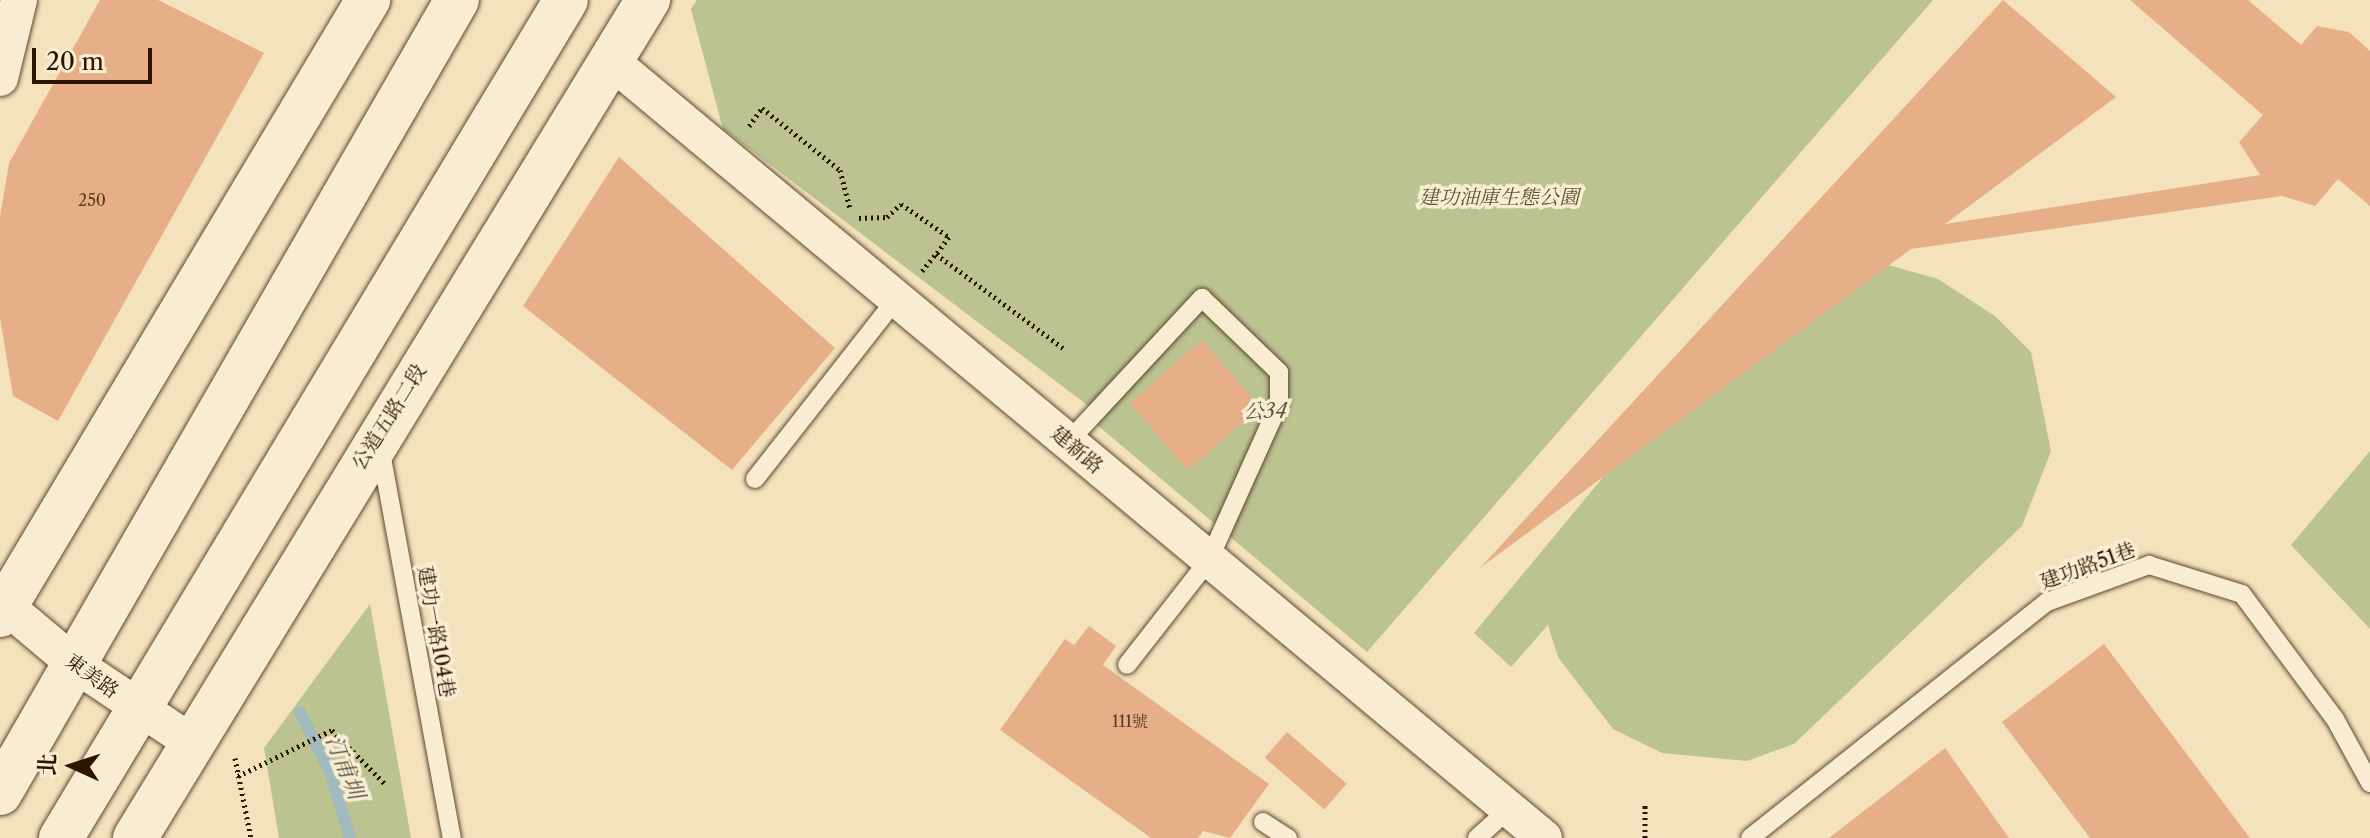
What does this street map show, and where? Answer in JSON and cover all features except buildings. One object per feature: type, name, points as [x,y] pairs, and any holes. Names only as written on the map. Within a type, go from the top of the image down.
[{"type":"street","points":[[0,78],[19,0]]},
{"type":"street","points":[[1,609],[368,0]]},
{"type":"street","points":[[0,793],[457,0]]},
{"type":"street","points":[[61,838],[136,708],[566,0]]},
{"type":"street","name":"公道五路二段","points":[[135,838],[378,434],[648,0]]},
{"type":"street","name":"建新路","points":[[611,61],[907,287],[1068,442],[1544,838]]},
{"type":"street","name":"東美路","points":[[1,609],[136,708],[191,742]]},
{"type":"lane","points":[[755,479],[907,287]]},
{"type":"lane","points":[[1068,442],[1202,298],[1279,372],[1279,404],[1209,560],[1127,665]]},
{"type":"lane","name":"建功一路104巷","points":[[378,434],[452,838]]},
{"type":"lane","name":"建功路51巷","points":[[1750,838],[2047,602],[2149,565],[2242,594],[2335,719],[2370,783]]},
{"type":"lane","points":[[1477,838],[1509,809]]},
{"type":"lane","points":[[1263,822],[1288,838]]},
{"type":"path","points":[[746,131],[762,108],[840,170],[851,219],[887,217],[901,204],[949,237],[907,287]]},
{"type":"path","points":[[936,254],[1063,348]]},
{"type":"path","points":[[238,776],[332,730],[385,784]]},
{"type":"path","points":[[235,758],[251,838]]},
{"type":"path","points":[[1645,805],[1645,838]]},
{"type":"green space","name":"建功油庫生態公園","points":[[697,0],[1933,0],[1367,652],[1090,419],[1095,411],[723,129],[691,9]]},
{"type":"green space","points":[[1881,263],[1938,279],[1995,316],[2031,352],[2051,451],[2022,526],[1794,744],[1747,761],[1662,753],[1613,729],[1558,657],[1548,625],[1511,667],[1474,633],[1754,295]]},
{"type":"green space","points":[[2370,451],[2370,629],[2291,545]]},
{"type":"green space","points":[[370,604],[411,838],[279,838],[264,748]]},
{"type":"waterway","name":"汀甫圳","points":[[300,712],[331,774],[350,838]]},
{"type":"park label","name":"公34","points":[[1265,411]]}]
